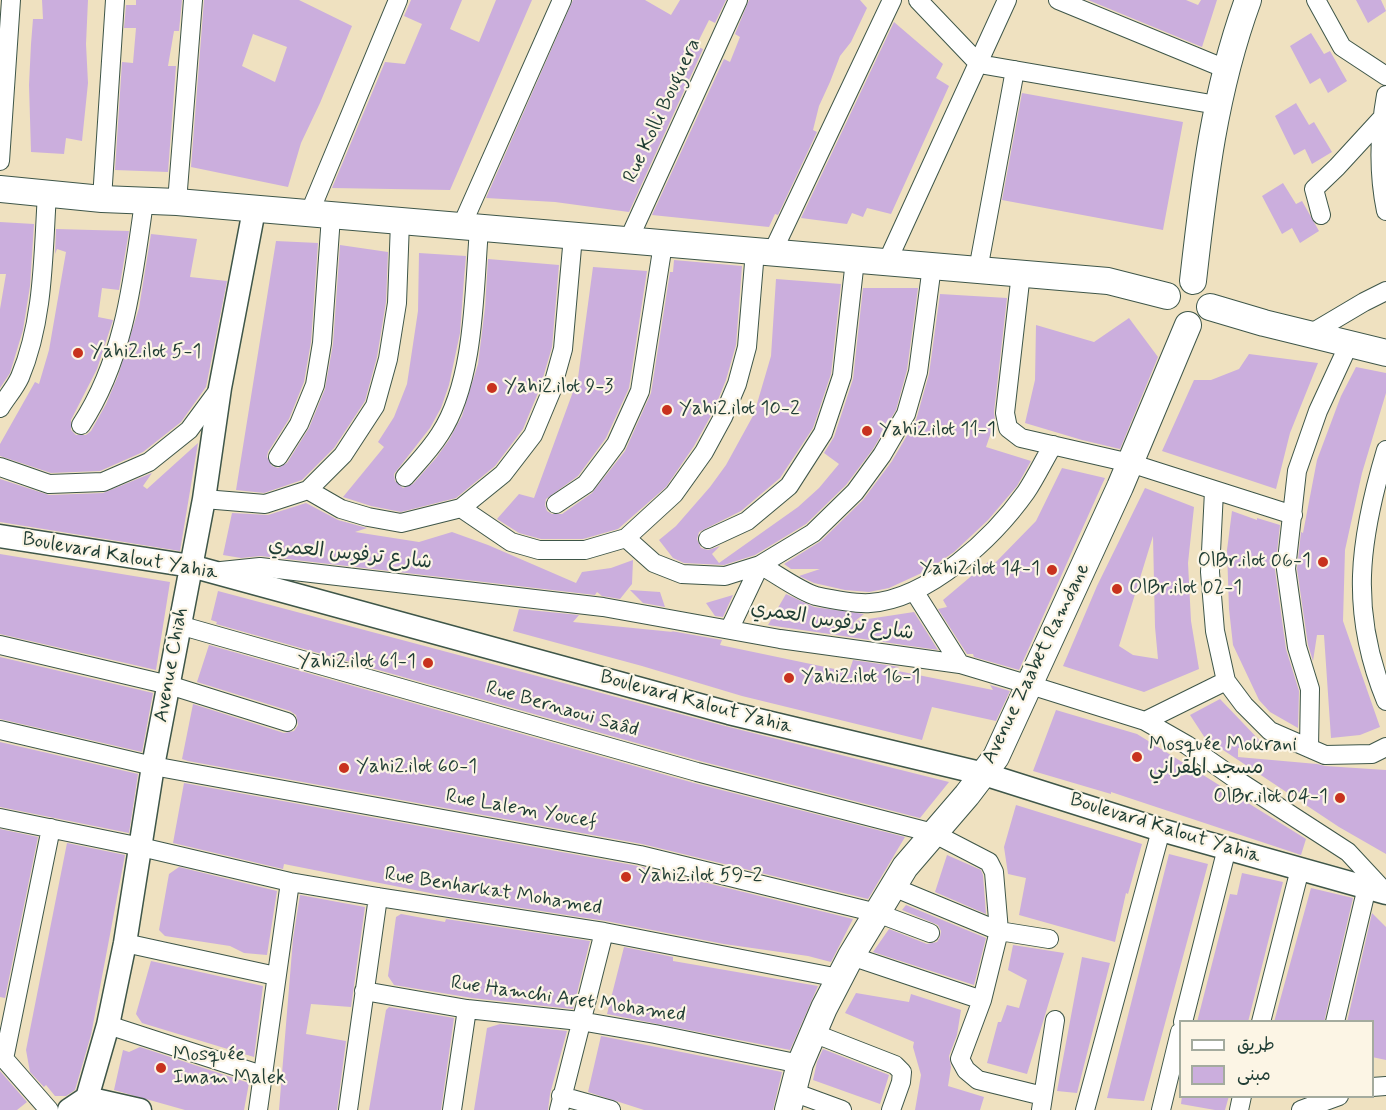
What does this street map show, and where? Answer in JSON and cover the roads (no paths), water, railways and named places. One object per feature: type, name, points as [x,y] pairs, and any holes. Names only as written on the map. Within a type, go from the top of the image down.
[{"type":"main road","points":[[1193,280],[1209,149],[1217,105],[1234,39],[1248,0]]},
{"type":"main road","points":[[0,189],[1021,273],[1108,281],[1167,296]]},
{"type":"main road","points":[[1193,280],[1209,293],[1210,307],[1205,317],[1188,325],[1175,321],[1170,316],[1167,310],[1167,296],[1174,285],[1193,280]]},
{"type":"main road","points":[[1210,307],[1386,353]]},
{"type":"main road","name":"Avenue Zaabet Ramdane","points":[[790,1101],[800,1064],[850,956],[905,867],[996,757],[1130,463],[1188,325]]},
{"type":"street","points":[[0,161],[10,0]]},
{"type":"street","points":[[102,199],[115,0]]},
{"type":"street","points":[[177,202],[193,0]]},
{"type":"street","points":[[405,477],[441,434],[459,395],[471,327],[470,228],[562,0]]},
{"type":"street","name":"Rue Kolli Bouguera","points":[[628,241],[738,0]]},
{"type":"street","points":[[460,508],[511,542],[539,550],[585,550],[626,538],[674,494],[704,452],[723,417],[737,384],[747,347],[764,252],[892,0]]},
{"type":"street","points":[[918,0],[979,64],[1217,105]]},
{"type":"street","points":[[887,262],[1007,0]]},
{"type":"street","points":[[1058,0],[1226,69]]},
{"type":"street","points":[[1316,0],[1342,47],[1386,76]]},
{"type":"street","points":[[278,457],[299,424],[315,386],[321,343],[320,215],[392,2]]},
{"type":"street","points":[[978,270],[1015,70]]},
{"type":"street","points":[[1386,95],[1384,118],[1380,130],[1381,186],[1386,211]]},
{"type":"street","points":[[1321,214],[1314,189],[1384,118]]},
{"type":"street","points":[[0,408],[19,378],[32,340],[41,294],[47,194]]},
{"type":"street","points":[[81,425],[97,401],[113,362],[127,309],[144,202]]},
{"type":"street","name":"Avenue Chiah","points":[[78,1104],[108,1025],[125,943],[153,766],[179,625],[201,569],[204,499],[220,388],[254,210]]},
{"type":"street","points":[[204,499],[265,504],[308,490],[343,455],[375,406],[388,359],[397,303],[400,222]]},
{"type":"street","points":[[308,490],[341,508],[368,517],[401,523],[460,508],[503,474],[533,435],[551,392],[563,349],[573,236]]},
{"type":"street","points":[[556,504],[586,484],[616,444],[640,391],[663,244]]},
{"type":"street","points":[[708,539],[747,521],[789,486],[823,433],[842,376],[855,260]]},
{"type":"street","points":[[626,538],[654,563],[682,574],[725,576],[760,565],[813,533],[855,492],[882,455],[906,414],[918,372],[932,267]]},
{"type":"street","points":[[1021,273],[1005,413],[1008,428],[1021,438],[1130,463],[1293,515]]},
{"type":"street","points":[[1310,334],[1386,291]]},
{"type":"street","points":[[1309,748],[1310,689],[1297,647],[1286,569],[1297,471],[1318,411],[1349,344]]},
{"type":"street","points":[[0,467],[49,484],[102,482],[149,462],[189,429],[220,388]]},
{"type":"street","points":[[760,565],[814,595],[869,603],[893,599],[914,591],[958,562],[999,527],[1026,491],[1053,445]]},
{"type":"street","points":[[1386,450],[1372,498],[1362,556],[1363,625],[1376,676],[1386,701]]},
{"type":"street","points":[[1214,491],[1210,572],[1215,631],[1226,681],[1244,705],[1270,731],[1325,755],[1372,754],[1386,747]]},
{"type":"street","name":"Boulevard Kalout Yahia","points":[[0,536],[201,569],[729,713],[984,774],[1161,830],[1380,891]]},
{"type":"street","points":[[730,628],[760,565]]},
{"type":"street","name":"شارع ترفوس العمري","points":[[201,569],[271,568],[603,607],[730,628],[780,639],[960,664],[1145,721],[1187,745],[1348,852],[1380,891]]},
{"type":"street","points":[[914,591],[960,664]]},
{"type":"street","name":"Rue Bernaoui Saâd","points":[[179,625],[697,772],[933,833],[990,862],[994,872],[999,931]]},
{"type":"street","points":[[0,645],[169,685],[287,722]]},
{"type":"street","points":[[1145,721],[1226,681]]},
{"type":"street","name":"Rue Lalem Youcef","points":[[0,730],[153,766],[640,855],[877,913],[930,933]]},
{"type":"street","name":"Rue Benharkat Mohamed","points":[[0,818],[141,847],[290,882],[604,932],[839,978]]},
{"type":"street","points":[[49,1110],[2,1056],[51,828]]},
{"type":"street","points":[[1085,1110],[1161,830]]},
{"type":"street","points":[[1184,1020],[1227,848]]},
{"type":"street","points":[[1262,1020],[1300,868]]},
{"type":"street","points":[[258,1110],[290,882]]},
{"type":"street","points":[[893,887],[999,931],[1049,939]]},
{"type":"street","points":[[1336,1020],[1380,891]]},
{"type":"street","points":[[348,1110],[378,897]]},
{"type":"street","points":[[999,931],[982,1000],[960,1059],[966,1070],[978,1080],[1042,1103],[1054,1020]]},
{"type":"street","points":[[604,932],[560,1103],[611,1110]]},
{"type":"street","points":[[125,943],[276,976]]},
{"type":"street","points":[[850,956],[982,1000]]},
{"type":"street","name":"Rue Hamchi Aret Mohamed","points":[[364,991],[466,1009],[580,1021],[800,1064]]},
{"type":"street","points":[[452,1110],[466,1009]]},
{"type":"street","points":[[108,1025],[262,1075]]},
{"type":"street","points":[[813,1033],[895,1065],[902,1072],[901,1082],[891,1110]]},
{"type":"street","points":[[1161,1110],[1179,1036]]},
{"type":"street","points":[[1311,1104],[1332,1098]]},
{"type":"street","points":[[790,1101],[842,1110]]},
{"type":"street","points":[[78,1104],[140,1110]]},
{"type":"place","name":"Yahi2.ilot 5-1","points":[[78,353]]},
{"type":"place","name":"Yahi2.ilot 9-3","points":[[492,388]]},
{"type":"place","name":"Yahi2.ilot 10-2","points":[[667,410]]},
{"type":"place","name":"Yahi2.ilot 11-1","points":[[867,431]]},
{"type":"place","name":"OlBr.ilot 06-1","points":[[1323,562]]},
{"type":"place","name":"Yahi2.ilot 14-1","points":[[1052,570]]},
{"type":"place","name":"OlBr.ilot 02-1","points":[[1117,589]]},
{"type":"place","name":"Yahi2.ilot 61-1","points":[[428,663]]},
{"type":"place","name":"Yahi2.ilot 16-1","points":[[789,678]]},
{"type":"place","name":"Mosquée Mokrani مسجد المقراني","points":[[1137,757]]},
{"type":"place","name":"Yahi2.ilot 60-1","points":[[344,768]]},
{"type":"place","name":"OlBr.ilot 04-1","points":[[1340,798]]},
{"type":"place","name":"Yahi2.ilot 59-2","points":[[626,877]]},
{"type":"place","name":"Mosquée Imam Malek","points":[[161,1068]]}]
